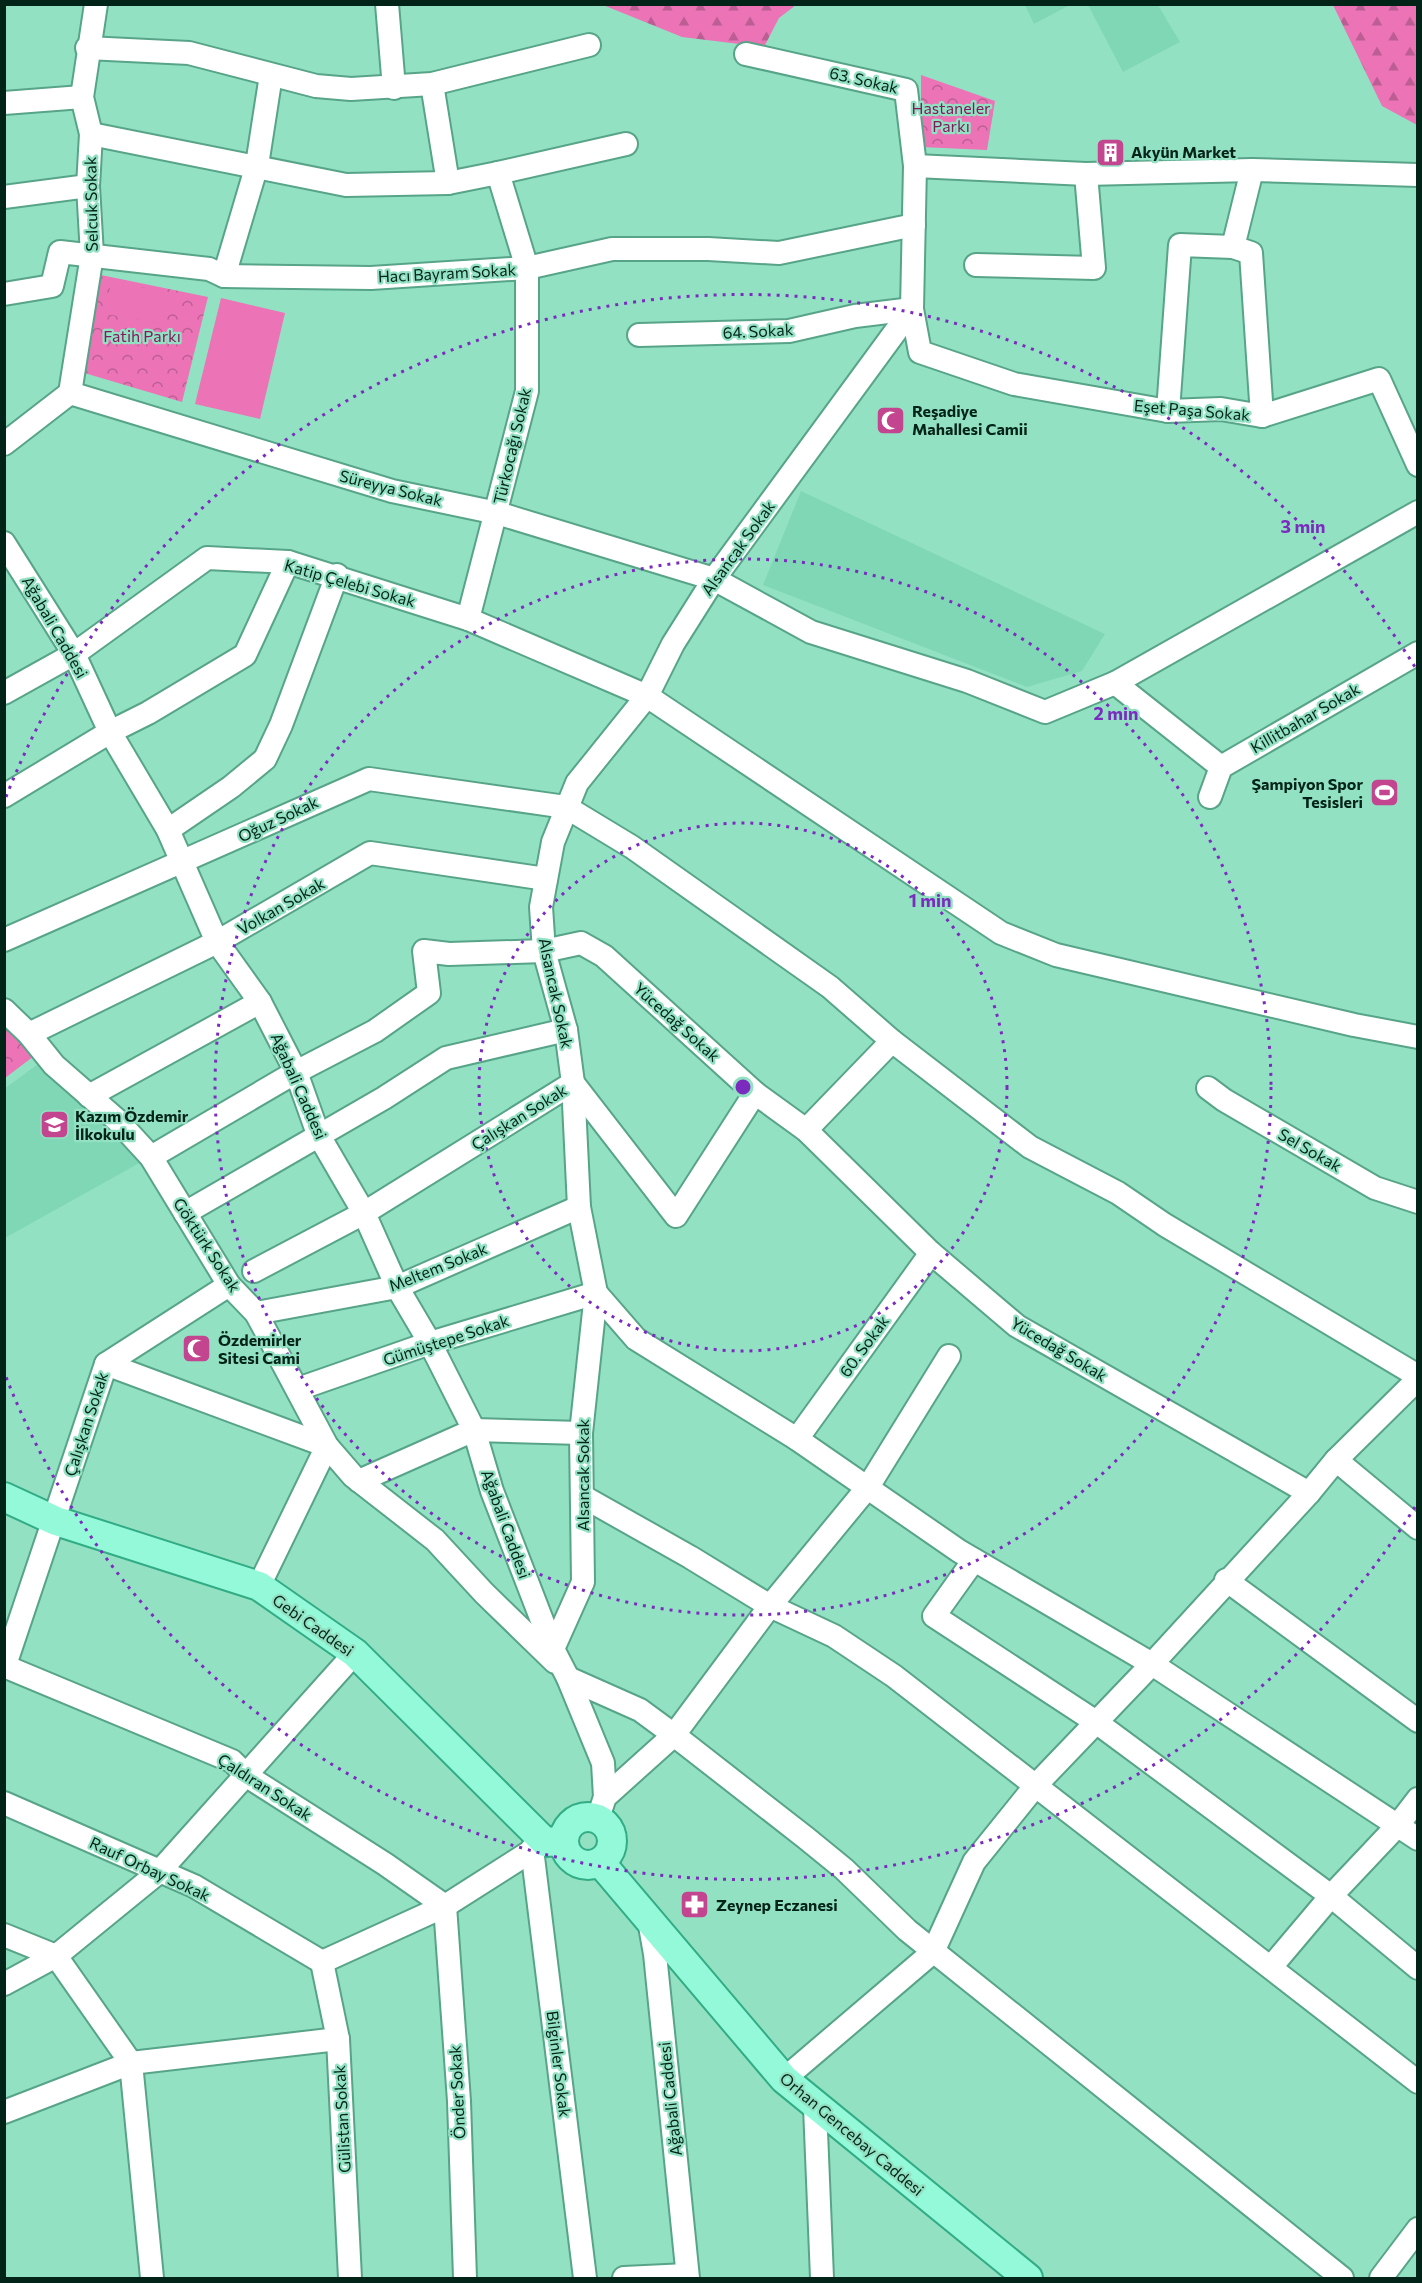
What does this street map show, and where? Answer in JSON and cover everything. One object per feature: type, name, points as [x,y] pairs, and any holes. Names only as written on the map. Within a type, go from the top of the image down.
[{"type":"main road","name":"Gebi Caddesi","points":[[4,1497],[56,1521],[259,1586],[355,1653],[547,1844],[566,1854],[575,1862],[588,1865],[600,1862]]},
{"type":"main road","points":[[547,1844],[582,1816],[601,1807],[612,1839],[609,1852],[600,1862]]},
{"type":"main road","name":"Orhan Gencebay Caddesi","points":[[600,1862],[784,2079],[815,2107],[1028,2278]]},
{"type":"street","name":"Selcuk Sokak","points":[[70,393],[93,255],[88,186],[91,134],[82,97],[87,48],[96,4]]},
{"type":"street","points":[[387,4],[394,88]]},
{"type":"street","points":[[87,48],[189,53],[316,86],[394,88],[432,84],[589,45]]},
{"type":"street","name":"63. Sokak","points":[[746,54],[906,90],[915,166]]},
{"type":"street","points":[[224,276],[256,165],[271,75]]},
{"type":"street","points":[[432,84],[448,183]]},
{"type":"street","points":[[4,104],[82,97]]},
{"type":"street","points":[[91,134],[256,165],[346,185],[448,183],[626,144]]},
{"type":"street","points":[[912,309],[915,166],[1086,174],[1252,170],[1417,174]]},
{"type":"street","points":[[1233,247],[1252,170]]},
{"type":"street","name":"Türkocağı Sokak","points":[[468,619],[497,513],[526,391],[526,268],[498,173]]},
{"type":"street","points":[[976,266],[1094,268],[1086,174]]},
{"type":"street","points":[[4,197],[88,186]]},
{"type":"street","name":"Hacı Bayram Sokak","points":[[4,294],[52,286],[60,252],[209,269],[224,276],[371,278],[526,268],[612,249],[708,249],[778,253],[914,225]]},
{"type":"street","points":[[1168,411],[1180,245],[1233,247],[1251,253],[1262,416]]},
{"type":"street","name":"64. Sokak","points":[[639,335],[789,331],[855,316],[912,309]]},
{"type":"street","name":"Eşet Paşa Sokak","points":[[912,309],[920,352],[1014,384],[1168,411],[1221,409],[1262,416],[1379,379],[1418,465]]},
{"type":"street","name":"Alsancak Sokak","points":[[553,1649],[583,1582],[581,1433],[596,1293],[579,1208],[573,1083],[566,1030],[544,951],[541,906],[553,842],[577,783],[647,696],[673,644],[714,579],[912,309]]},
{"type":"street","points":[[4,444],[70,393]]},
{"type":"street","name":"Süreyya Sokak","points":[[70,393],[392,490],[497,513],[714,579],[811,632],[967,681],[1045,712],[1115,683]]},
{"type":"street","points":[[1210,797],[1221,767],[1115,683],[1418,512]]},
{"type":"street","name":"Ağabali Caddesi","points":[[4,543],[13,571],[74,654],[110,732],[168,830],[217,942],[260,1002],[296,1072],[318,1134],[364,1213],[397,1287],[430,1343],[474,1430],[492,1491],[553,1649]]},
{"type":"street","name":"Katip Çelebi Sokak","points":[[4,693],[74,654],[207,558],[288,562],[337,575],[468,619],[647,696],[1001,933],[1056,955],[1354,1025],[1418,1037]]},
{"type":"street","points":[[4,796],[245,655],[288,562]]},
{"type":"street","points":[[168,830],[231,787],[265,759],[281,725],[337,575]]},
{"type":"street","name":"Killitbahar Sokak","points":[[1221,767],[1418,653]]},
{"type":"street","name":"Oğuz Sokak","points":[[4,940],[369,779],[566,807]]},
{"type":"street","points":[[566,807],[632,847],[830,987],[892,1041],[1030,1147],[1118,1193],[1165,1225],[1418,1378],[1336,1460],[1309,1493],[1226,1580],[1152,1664],[1036,1785],[974,1862],[933,1952],[784,2079]]},
{"type":"street","name":"Volkan Sokak","points":[[29,1034],[217,942],[370,853],[546,879]]},
{"type":"street","name":"Yücedağ Sokak","points":[[151,1157],[296,1072],[375,1031],[429,993],[424,951],[449,954],[544,951],[581,944],[604,956],[755,1093],[806,1130],[931,1253],[1017,1326],[1309,1493]]},
{"type":"street","points":[[89,1096],[260,1002]]},
{"type":"street","name":"Göktürk Sokak","points":[[4,1010],[29,1034],[54,1065],[117,1120],[151,1157],[229,1285],[256,1313],[327,1446],[359,1481],[435,1540],[484,1593],[567,1675]]},
{"type":"street","points":[[185,1213],[318,1134],[384,1098],[446,1058],[566,1030]]},
{"type":"street","points":[[806,1130],[892,1041]]},
{"type":"street","name":"Çalışkan Sokak","points":[[254,1271],[364,1213],[573,1083],[676,1216],[755,1093]]},
{"type":"street","name":"Sel Sokak","points":[[1208,1088],[1224,1100],[1375,1188],[1418,1202]]},
{"type":"street","name":"Meltem Sokak","points":[[256,1313],[397,1287],[579,1208]]},
{"type":"street","name":"60. Sokak","points":[[797,1439],[931,1253]]},
{"type":"street","name":"Çalışkan Sokak","points":[[5,1667],[56,1521],[106,1364],[229,1285]]},
{"type":"street","points":[[596,1293],[636,1339],[797,1439],[974,1560],[1152,1664],[1418,1839]]},
{"type":"street","name":"Gümüştepe Sokak","points":[[298,1389],[430,1343],[596,1293]]},
{"type":"street","points":[[601,1807],[674,1735],[770,1606],[868,1487],[950,1356]]},
{"type":"street","points":[[106,1364],[327,1446],[259,1586]]},
{"type":"street","points":[[359,1481],[474,1430],[581,1433]]},
{"type":"street","points":[[1336,1460],[1418,1528]]},
{"type":"street","points":[[582,1496],[690,1557],[770,1606],[834,1636],[894,1676],[1418,2082]]},
{"type":"street","points":[[974,1560],[934,1616],[1096,1722],[1331,1896],[1418,1968]]},
{"type":"street","points":[[1226,1580],[1418,1721]]},
{"type":"street","points":[[553,1649],[567,1675],[603,1763],[601,1807]]},
{"type":"street","points":[[4,1984],[56,1956],[159,1872],[355,1653]]},
{"type":"street","name":"Çaldıran Sokak","points":[[5,1667],[232,1761],[247,1776],[385,1864],[445,1906]]},
{"type":"street","points":[[567,1675],[640,1710],[674,1735],[806,1838],[933,1952],[1342,2278]]},
{"type":"street","points":[[1271,1967],[1331,1896],[1398,1825],[1418,1799]]},
{"type":"street","name":"Rauf Orbay Sokak","points":[[4,1803],[194,1886],[322,1962]]},
{"type":"street","points":[[322,1962],[445,1906],[547,1844]]},
{"type":"street","name":"Bilginler Sokak","points":[[547,1844],[585,2278]]},
{"type":"street","name":"Önder Sokak","points":[[445,1906],[459,2101],[465,2278]]},
{"type":"street","name":"Ağabali Caddesi","points":[[649,1920],[655,1954],[688,2277]]},
{"type":"street","points":[[4,1935],[56,1956],[131,2063],[152,2278]]},
{"type":"street","name":"Gülistan Sokak","points":[[322,1962],[338,2039],[350,2278]]},
{"type":"street","points":[[5,2112],[131,2063],[338,2039]]},
{"type":"street","points":[[815,2107],[822,2278]]},
{"type":"street","points":[[1381,2278],[1418,2229]]},
{"type":"street","points":[[624,2278],[688,2277]]},
{"type":"shaded area","points":[[1025,5],[1070,5],[1034,24]]},
{"type":"shaded area","points":[[1088,5],[1158,5],[1180,42],[1123,72]]},
{"type":"shaded area","points":[[801,491],[1105,634],[1082,671],[1027,687],[763,585]]},
{"type":"shaded area","name":"Kazım Özdemir İlkokulu","points":[[38,1064],[143,1161],[5,1238],[4,1089]]},
{"type":"green space","points":[[603,5],[796,5],[779,18],[764,47],[682,37]]},
{"type":"green space","points":[[1333,5],[1417,5],[1417,125],[1382,106]]},
{"type":"green space","name":"Hastaneler Parkı","points":[[921,75],[995,101],[987,150],[921,147]]},
{"type":"green space","name":"Fatih Parkı","points":[[96,274],[208,297],[182,402],[81,372]]},
{"type":"green space","points":[[111,282],[169,292],[164,324],[106,314]]},
{"type":"green space","points":[[221,298],[285,313],[260,419],[195,404]]},
{"type":"green space","points":[[6,1023],[34,1056],[5,1078],[4,1025]]},
{"type":"place","name":"Akyün Market","points":[[1110,152]]},
{"type":"place","name":"Reşadiye Mahallesi Camii","points":[[891,420]]},
{"type":"place","name":"Şampiyon Spor Tesisleri","points":[[1384,793]]},
{"type":"place","name":"Kazım Özdemir İlkokulu","points":[[54,1125]]},
{"type":"place","name":"Özdemirler Sitesi Cami","points":[[197,1349]]},
{"type":"place","name":"Zeynep Eczanesi","points":[[695,1905]]}]
